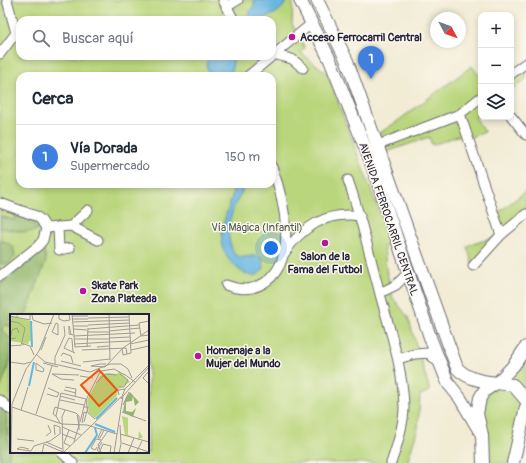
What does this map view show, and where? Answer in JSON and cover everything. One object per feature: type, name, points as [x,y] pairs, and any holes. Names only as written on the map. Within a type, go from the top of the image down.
[{"type":"street","points":[[7,0],[16,28]]},
{"type":"street","points":[[232,16],[224,3],[238,0]]},
{"type":"street","name":"AVENIDA FERROCARRIL CENTRAL","points":[[300,0],[330,60],[371,162],[440,364],[448,383],[460,398],[482,435]]},
{"type":"street","name":"AVENIDA FERROCARRIL CENTRAL","points":[[316,0],[347,60],[457,368],[467,376],[480,380],[513,385],[526,400]]},
{"type":"street","points":[[276,52],[311,24]]},
{"type":"street","points":[[0,54],[16,36]]},
{"type":"street","points":[[276,55],[292,59],[303,68]]},
{"type":"street","points":[[253,72],[266,60]]},
{"type":"street","points":[[514,72],[526,63]]},
{"type":"street","points":[[378,145],[460,114],[478,99]]},
{"type":"street","points":[[460,114],[501,235]]},
{"type":"street","points":[[514,120],[526,134]]},
{"type":"street","points":[[276,179],[284,208],[285,232],[283,256]]},
{"type":"street","points":[[348,180],[360,216],[398,359],[404,408],[396,449],[391,463]]},
{"type":"street","points":[[0,203],[36,216],[41,220],[46,228],[43,240],[38,246],[0,276]]},
{"type":"street","points":[[71,226],[88,210]]},
{"type":"street","points":[[473,266],[501,235],[526,214]]},
{"type":"street","points":[[226,285],[247,289],[258,286],[269,280],[278,269],[288,247],[308,226],[325,218],[340,215],[360,216]]},
{"type":"street","points":[[46,228],[71,226],[98,240]]},
{"type":"street","points":[[58,227],[59,250],[70,248]]},
{"type":"street","points":[[380,293],[396,285],[409,272]]},
{"type":"street","points":[[484,463],[482,435],[477,414],[477,406],[484,391],[498,382],[514,365],[526,347]]},
{"type":"street","points":[[398,359],[415,354],[428,353],[440,364]]},
{"type":"street","points":[[513,463],[526,407]]},
{"type":"street","points":[[62,453],[73,463]]},
{"type":"green space","name":"Vía Mágica (Infantil)","points":[[0,0],[291,0],[293,3],[292,24],[305,48],[300,52],[327,73],[391,243],[384,246],[386,269],[393,298],[408,317],[430,391],[420,395],[418,428],[407,463],[0,463]]},
{"type":"green space","points":[[526,63],[526,79],[514,88],[514,84],[514,72]]},
{"type":"green space","points":[[472,66],[478,74],[478,114],[475,117],[485,132],[468,138],[466,133],[432,145],[429,137],[381,154],[375,136]]},
{"type":"green space","points":[[526,191],[526,214],[473,266],[467,246],[500,235],[494,216]]},
{"type":"green space","points":[[15,215],[32,221],[38,229],[36,231],[23,232],[0,228],[0,216],[14,220]]},
{"type":"green space","points":[[4,241],[13,246],[15,256],[13,260],[5,264],[0,263],[0,242]]},
{"type":"green space","points":[[44,250],[46,261],[26,314],[10,314],[10,326],[5,325],[2,328],[3,332],[10,338],[10,361],[0,390],[0,285]]},
{"type":"green space","points":[[526,347],[526,407],[513,463],[483,463],[480,398]]},
{"type":"green space","points":[[0,407],[6,413],[10,463],[0,463]]},
{"type":"water","points":[[254,0],[287,0],[280,10],[270,16],[247,16],[254,5]]},
{"type":"water","points":[[207,60],[233,60],[231,72],[208,72]]},
{"type":"water","points":[[231,188],[244,188],[238,198],[230,221],[229,238],[232,250],[237,256],[258,256],[263,261],[264,268],[254,276],[240,271],[226,255],[222,246],[222,229],[233,193]]},
{"type":"place","name":"Acceso Ferrocarril Central","points":[[292,37]]},
{"type":"place","name":"Vía Dorada","points":[[371,79]]},
{"type":"place","name":"Salon de la Fama del Futbol","points":[[325,243]]},
{"type":"place","name":"Skate Park Zona Plateada","points":[[83,291]]},
{"type":"place","name":"Homenaje a la Mujer del Mundo","points":[[198,356]]}]
